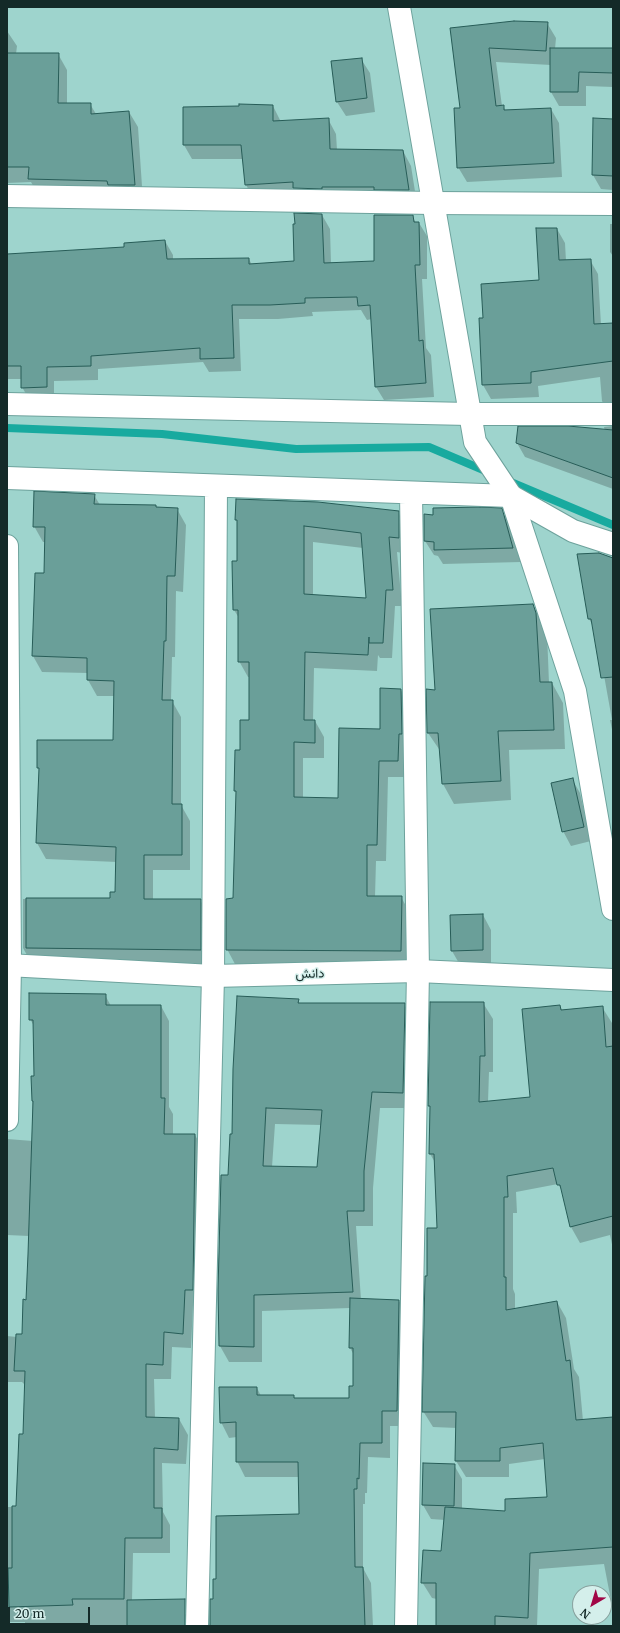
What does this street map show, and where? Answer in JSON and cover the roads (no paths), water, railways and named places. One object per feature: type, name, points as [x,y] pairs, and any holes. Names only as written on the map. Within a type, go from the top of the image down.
[{"type":"street","points":[[399,7],[432,203],[475,442],[511,496],[575,691],[613,909]]},
{"type":"street","points":[[7,196],[432,203],[613,204]]},
{"type":"street","points":[[7,404],[469,414],[613,414]]},
{"type":"street","points":[[7,478],[511,496],[573,531],[613,544]]},
{"type":"street","points":[[197,1626],[213,976],[216,486]]},
{"type":"street","points":[[406,1626],[418,971],[411,493]]},
{"type":"street","points":[[7,546],[7,1120]]},
{"type":"street","name":"دانش","points":[[8,965],[213,976],[418,971],[613,980]]},
{"type":"waterway","points":[[7,428],[162,434],[296,449],[429,447],[488,472]]},
{"type":"waterway","points":[[506,480],[613,525]]}]
